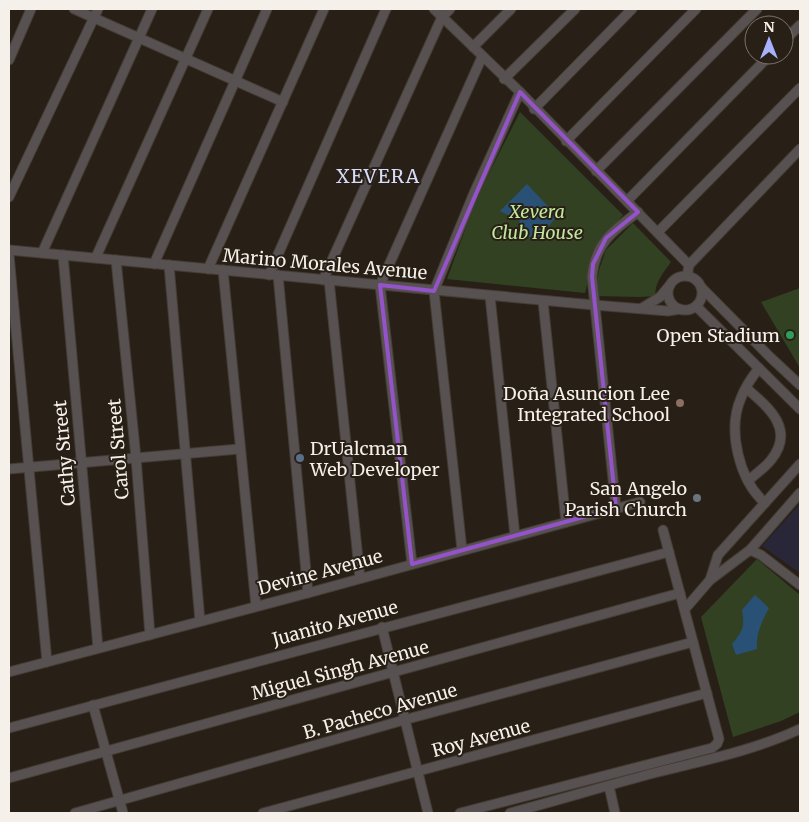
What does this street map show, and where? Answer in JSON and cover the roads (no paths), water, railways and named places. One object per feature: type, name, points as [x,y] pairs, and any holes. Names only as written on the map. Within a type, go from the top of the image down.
[{"type":"street","points":[[9,60],[31,9]]},
{"type":"street","points":[[74,9],[282,102]]},
{"type":"street","points":[[9,197],[98,9]]},
{"type":"street","points":[[42,253],[152,9]]},
{"type":"street","points":[[96,257],[208,9]]},
{"type":"street","points":[[154,264],[267,9]]},
{"type":"street","points":[[208,269],[324,9]]},
{"type":"street","points":[[308,593],[274,275],[386,9]]},
{"type":"street","points":[[434,9],[504,79],[520,92],[534,109],[689,265]]},
{"type":"street","points":[[360,578],[326,280],[442,17],[450,9]]},
{"type":"street","points":[[473,47],[511,9]]},
{"type":"street","points":[[504,79],[575,9]]},
{"type":"street","points":[[534,109],[632,9]]},
{"type":"street","points":[[566,141],[696,9]]},
{"type":"street","points":[[596,171],[757,9]]},
{"type":"street","points":[[412,564],[380,285],[482,57]]},
{"type":"street","points":[[627,201],[760,65]]},
{"type":"street","points":[[658,232],[800,88]]},
{"type":"street","points":[[462,550],[434,290],[474,193],[520,92]]},
{"type":"street","points":[[687,276],[689,265],[800,149]]},
{"type":"street","points":[[616,508],[592,277],[594,264],[606,238],[638,212]]},
{"type":"street","name":"Marino Morales Avenue","points":[[9,250],[594,306],[668,311],[680,309]]},
{"type":"street","points":[[9,255],[47,662]]},
{"type":"street","name":"Cathy Street","points":[[63,255],[98,648]]},
{"type":"street","name":"Carol Street","points":[[116,260],[136,458],[150,635]]},
{"type":"street","points":[[169,265],[200,621]]},
{"type":"street","points":[[223,270],[256,606]]},
{"type":"street","points":[[639,309],[660,297],[678,278],[687,276],[696,279],[701,287],[770,357],[800,384]]},
{"type":"street","points":[[670,285],[670,299],[680,309],[691,309],[696,306],[702,298],[701,287]]},
{"type":"street","points":[[490,296],[515,536]]},
{"type":"street","points":[[543,301],[566,522]]},
{"type":"street","points":[[696,306],[800,409]]},
{"type":"street","points":[[760,368],[740,398],[736,416],[736,437],[739,458],[748,481],[755,494],[765,503]]},
{"type":"street","points":[[746,388],[779,421],[780,430],[779,445],[772,460],[748,481]]},
{"type":"street","points":[[9,469],[240,449]]},
{"type":"street","points":[[710,580],[718,556],[800,464]]},
{"type":"street","points":[[685,609],[710,580],[750,550],[800,493]]},
{"type":"street","name":"Devine Avenue","points":[[9,672],[308,593],[640,502]]},
{"type":"street","points":[[460,813],[712,748],[717,744],[718,739],[707,693],[663,530]]},
{"type":"street","points":[[750,550],[761,556],[800,586]]},
{"type":"street","name":"Juanito Avenue","points":[[9,728],[669,552]]},
{"type":"street","name":"Miguel Singh Avenue","points":[[9,778],[680,594]]},
{"type":"street","points":[[382,627],[428,813]]},
{"type":"street","name":"B. Pacheco Avenue","points":[[76,813],[404,720],[693,642]]},
{"type":"street","name":"Roy Avenue","points":[[263,813],[707,693]]},
{"type":"street","points":[[93,705],[123,813]]},
{"type":"street","points":[[510,813],[734,753],[777,740],[800,730]]},
{"type":"street","points":[[609,786],[615,813]]},
{"type":"water","points":[[527,184],[557,216],[548,227],[542,239],[515,235],[520,221],[500,211]]},
{"type":"water","points":[[755,595],[769,608],[759,632],[757,649],[736,655],[732,644],[742,628],[742,610]]},
{"type":"place","name":"Open Stadium","points":[[790,335]]},
{"type":"place","name":"Doña Asuncion Lee Integrated School","points":[[680,403]]},
{"type":"place","name":"DrUalcman Web Developer","points":[[300,458]]},
{"type":"place","name":"San Angelo Parish Church","points":[[697,498]]},
{"type":"district","name":"XEVERA","points":[[378,176]]},
{"type":"park label","name":"Xevera Club House","points":[[537,221]]}]
